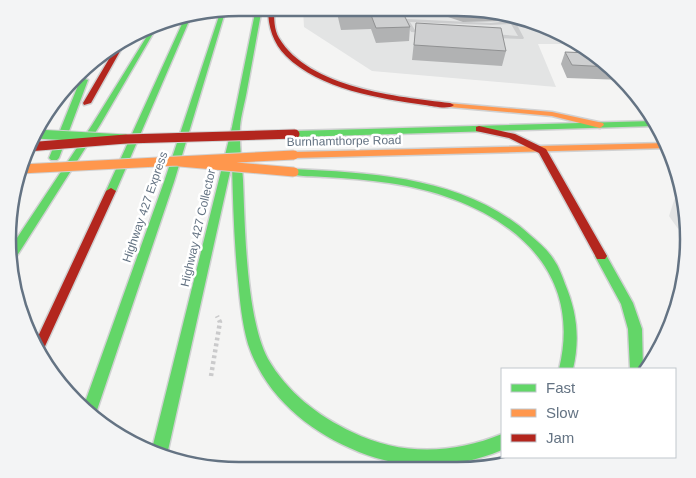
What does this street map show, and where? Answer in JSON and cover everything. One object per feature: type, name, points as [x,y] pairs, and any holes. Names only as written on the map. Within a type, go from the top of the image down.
[{"type":"main road","name":"Highway 427 Collector","points":[[161,448],[236,127],[257,16]]},
{"type":"main road","points":[[272,16],[274,33],[284,50],[308,69],[340,84],[420,102],[554,114],[600,125]]},
{"type":"main road","name":"Highway 427 Express","points":[[91,405],[169,182],[222,17]]},
{"type":"main road","points":[[42,342],[144,119],[185,23]]},
{"type":"main road","points":[[17,247],[96,125],[151,34]]},
{"type":"main road","points":[[41,182],[116,53]]},
{"type":"main road","points":[[54,158],[83,80]]},
{"type":"main road","name":"Burnhamthorpe Road","points":[[36,146],[126,139],[648,124]]},
{"type":"main road","points":[[236,127],[240,259],[249,326],[262,362],[284,392],[309,416],[337,435],[364,447],[389,454],[416,458],[454,457],[477,452],[501,442]]},
{"type":"main road","points":[[479,129],[525,138],[543,151],[627,303],[635,329],[637,368]]},
{"type":"main road","points":[[42,134],[126,139]]},
{"type":"main road","name":"Burnhamthorpe Road","points":[[28,169],[294,155],[543,151],[660,146]]},
{"type":"main road","points":[[180,162],[345,175],[424,187],[477,204],[515,225],[532,238],[543,251],[562,284],[570,314],[572,333],[571,354],[566,368]]},
{"type":"main road","points":[[17,227],[24,215]]},
{"type":"lane","points":[[432,32],[413,31],[406,22],[407,20],[491,24],[508,23]]},
{"type":"lane","points":[[482,36],[521,38],[515,24]]},
{"type":"shaded area","points":[[303,16],[457,16],[486,18],[515,24],[542,33],[565,44],[538,44],[556,87],[372,71],[304,27]]},
{"type":"shaded area","points":[[675,197],[679,231],[669,216]]},
{"type":"building","points":[[371,16],[404,16],[410,27],[376,28]]},
{"type":"building","points":[[416,23],[501,28],[506,51],[414,45]]},
{"type":"building","points":[[565,52],[579,53],[598,66],[572,65]]},
{"type":"traffic: fast","points":[[161,448],[236,127],[257,16]]},
{"type":"traffic: fast","points":[[91,405],[169,182],[222,17]]},
{"type":"traffic: fast","points":[[111,191],[185,23]]},
{"type":"traffic: fast","points":[[17,247],[96,125],[151,34]]},
{"type":"traffic: fast","points":[[54,158],[84,80]]},
{"type":"traffic: fast","points":[[295,134],[648,124]]},
{"type":"traffic: fast","points":[[236,127],[241,249],[249,318],[256,345],[263,363],[272,378],[295,404],[323,425],[354,442],[386,453],[403,457],[453,457],[470,454],[501,442]]},
{"type":"traffic: fast","points":[[42,134],[126,139]]},
{"type":"traffic: fast","points":[[294,172],[357,176],[423,186],[455,195],[485,208],[512,225],[535,246],[553,268],[567,305],[569,316],[571,337],[566,368]]},
{"type":"traffic: fast","points":[[601,256],[627,303],[635,329],[637,368]]},
{"type":"traffic: slow","points":[[450,105],[552,114],[600,125]]},
{"type":"traffic: slow","points":[[294,155],[660,146]]},
{"type":"traffic: slow","points":[[28,169],[294,155]]},
{"type":"traffic: slow","points":[[180,162],[294,172]]},
{"type":"traffic: jam","points":[[272,16],[276,38],[289,55],[307,69],[329,80],[380,95],[450,105]]},
{"type":"traffic: jam","points":[[87,103],[116,53]]},
{"type":"traffic: jam","points":[[479,129],[512,136],[543,151],[601,256]]},
{"type":"traffic: jam","points":[[36,146],[126,139],[295,134]]},
{"type":"traffic: jam","points":[[42,342],[111,191]]}]
